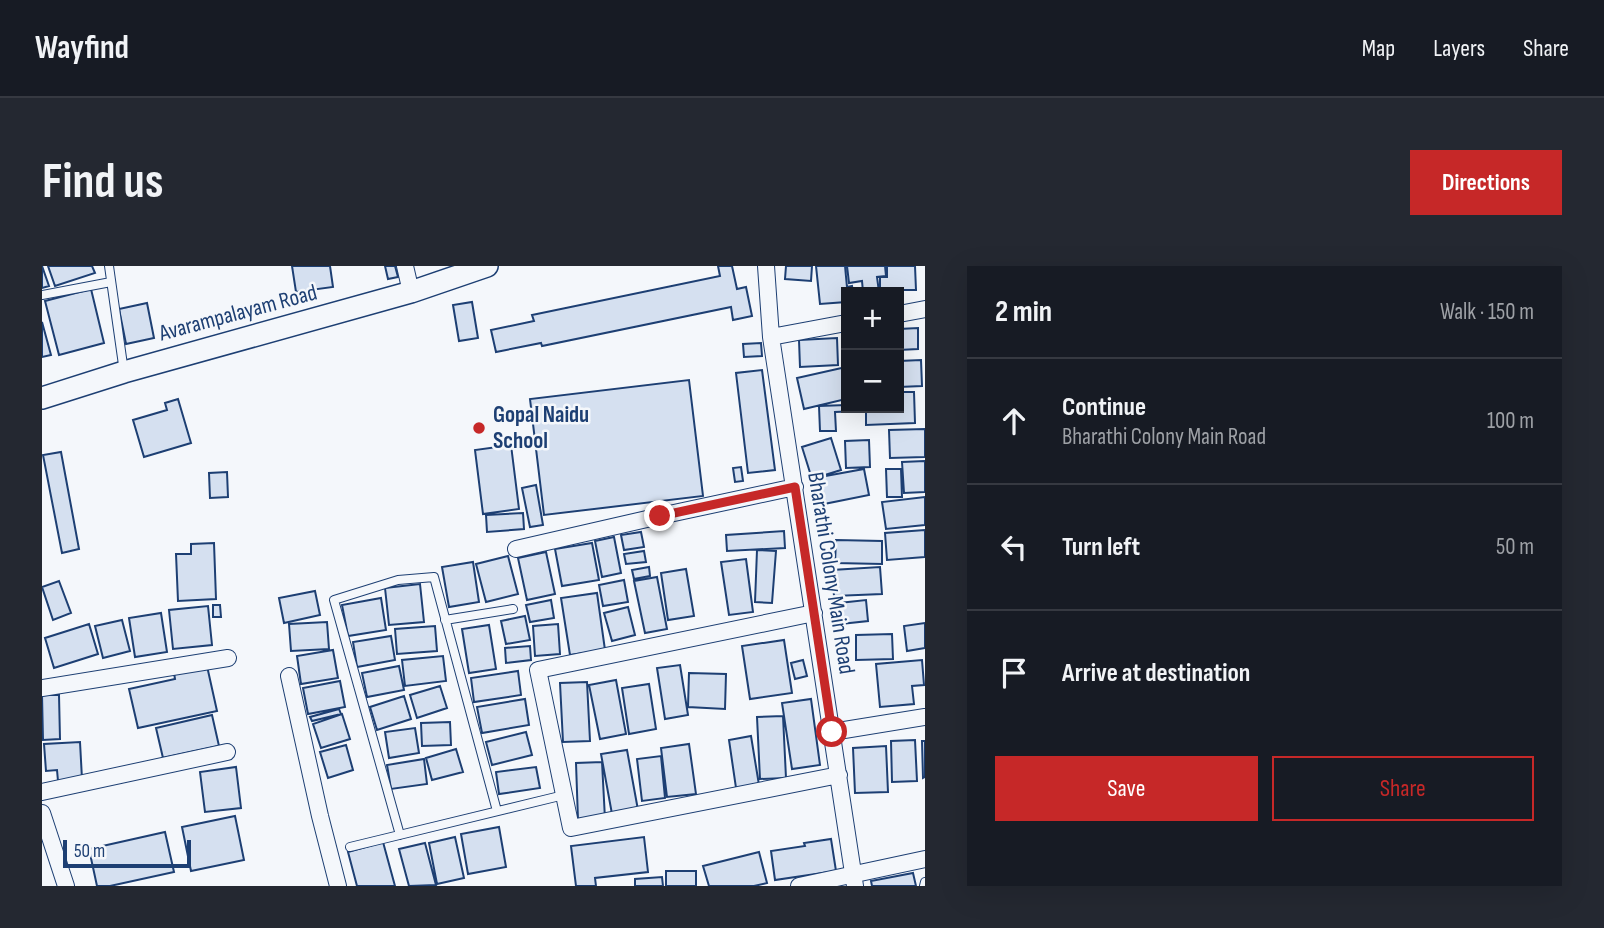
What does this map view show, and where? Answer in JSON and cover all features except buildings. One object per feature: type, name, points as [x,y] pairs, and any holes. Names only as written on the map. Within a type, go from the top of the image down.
[{"type":"street","points":[[405,266],[411,292]]},
{"type":"street","name":"Avarampalayam Road","points":[[42,398],[124,372],[411,292],[487,266]]},
{"type":"street","name":"Bharathi Colony Main Road","points":[[766,266],[771,337],[854,879]]},
{"type":"street","points":[[904,313],[925,309]]},
{"type":"street","points":[[771,337],[841,324]]},
{"type":"street","points":[[516,550],[795,487]]},
{"type":"street","points":[[814,612],[538,670],[571,828],[839,775]]},
{"type":"street","points":[[42,688],[228,658]]},
{"type":"street","points":[[289,676],[338,886]]},
{"type":"street","points":[[832,732],[925,717]]},
{"type":"street","points":[[42,792],[227,752]]},
{"type":"street","points":[[42,813],[66,886]]},
{"type":"street","points":[[799,886],[854,879],[925,859]]},
{"type":"lane","points":[[109,266],[124,372]]},
{"type":"lane","points":[[42,295],[111,282]]},
{"type":"lane","points":[[400,835],[334,600],[398,580],[434,577],[497,811]]},
{"type":"lane","points":[[445,620],[513,609]]},
{"type":"lane","points":[[350,847],[564,795]]},
{"type":"place","name":"Gopal Naidu School","points":[[479,428]]},
{"type":"route","points":[[660,516],[795,487],[832,732]]}]
